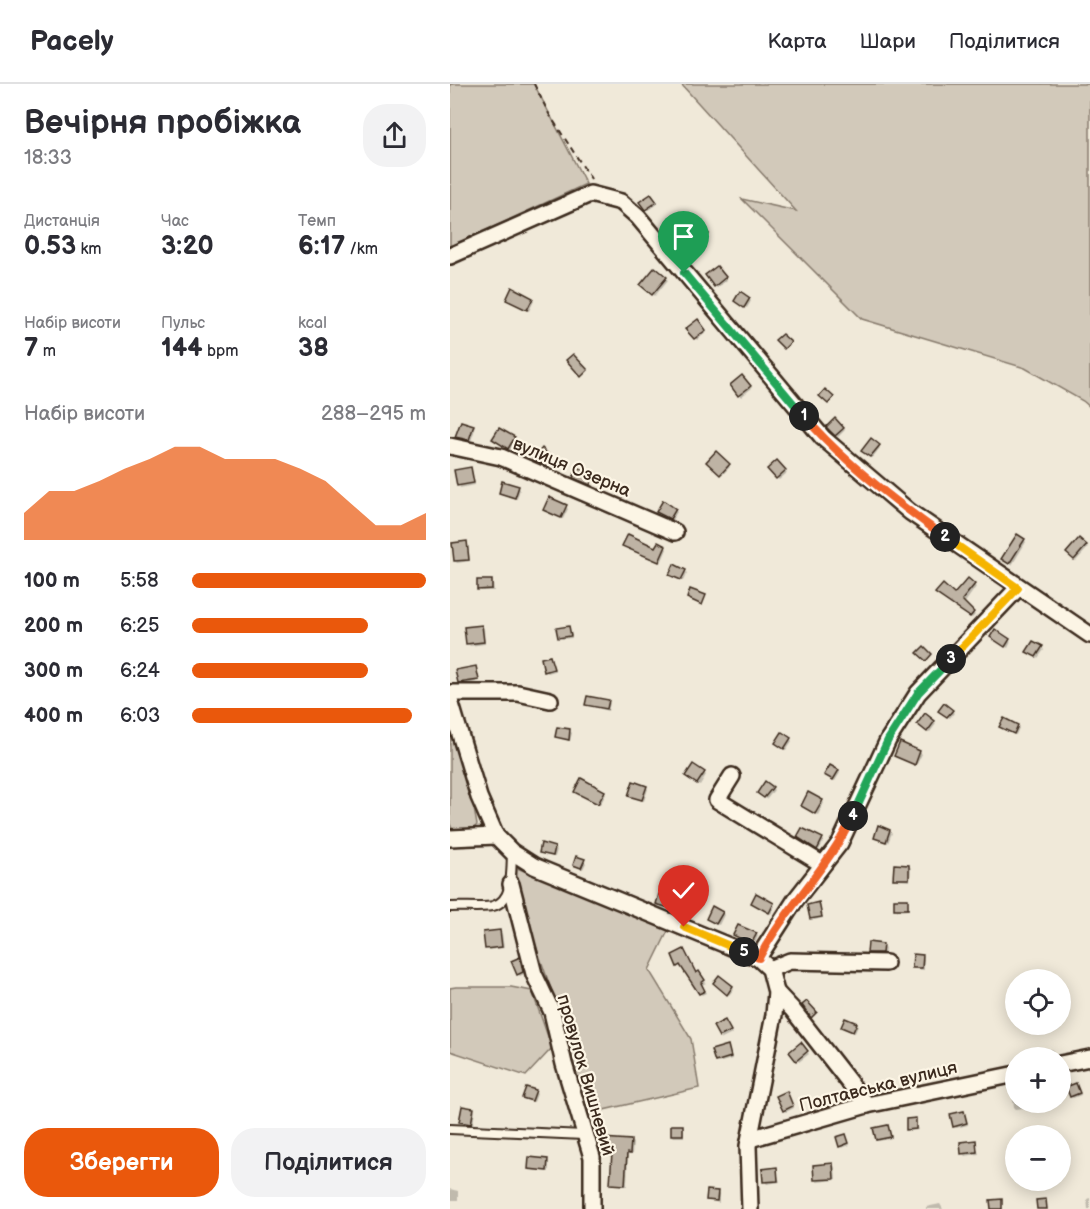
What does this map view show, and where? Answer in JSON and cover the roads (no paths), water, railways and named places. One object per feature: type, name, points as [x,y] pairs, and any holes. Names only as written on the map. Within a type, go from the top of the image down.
[{"type":"street","points":[[450,256],[590,194],[621,202],[638,217],[823,438],[910,512],[1018,588],[1090,635]]},
{"type":"street","name":"вулиця Озерна","points":[[450,446],[501,457],[675,532]]},
{"type":"street","points":[[759,958],[796,899],[840,843],[888,740],[918,693],[1018,588]]},
{"type":"street","points":[[450,693],[518,693],[550,700]]},
{"type":"street","points":[[450,701],[479,796],[496,836],[512,852],[534,866],[759,958],[770,969],[776,992],[774,1015],[748,1146],[750,1209]]},
{"type":"street","points":[[732,776],[717,800],[822,864]]},
{"type":"street","points":[[450,838],[496,836]]},
{"type":"street","name":"провулок Вишневий","points":[[511,884],[534,974],[552,1012],[564,1064],[592,1157],[592,1209]]},
{"type":"street","points":[[770,969],[790,961],[886,963]]},
{"type":"street","points":[[776,992],[867,1105]]},
{"type":"street","points":[[1071,1062],[1090,1058]]},
{"type":"street","name":"Полтавська вулиця","points":[[750,1139],[867,1105],[1005,1076]]},
{"type":"lane","points":[[450,907],[493,906],[503,899],[511,884],[512,852]]},
{"type":"lane","points":[[450,1129],[584,1135]]}]
